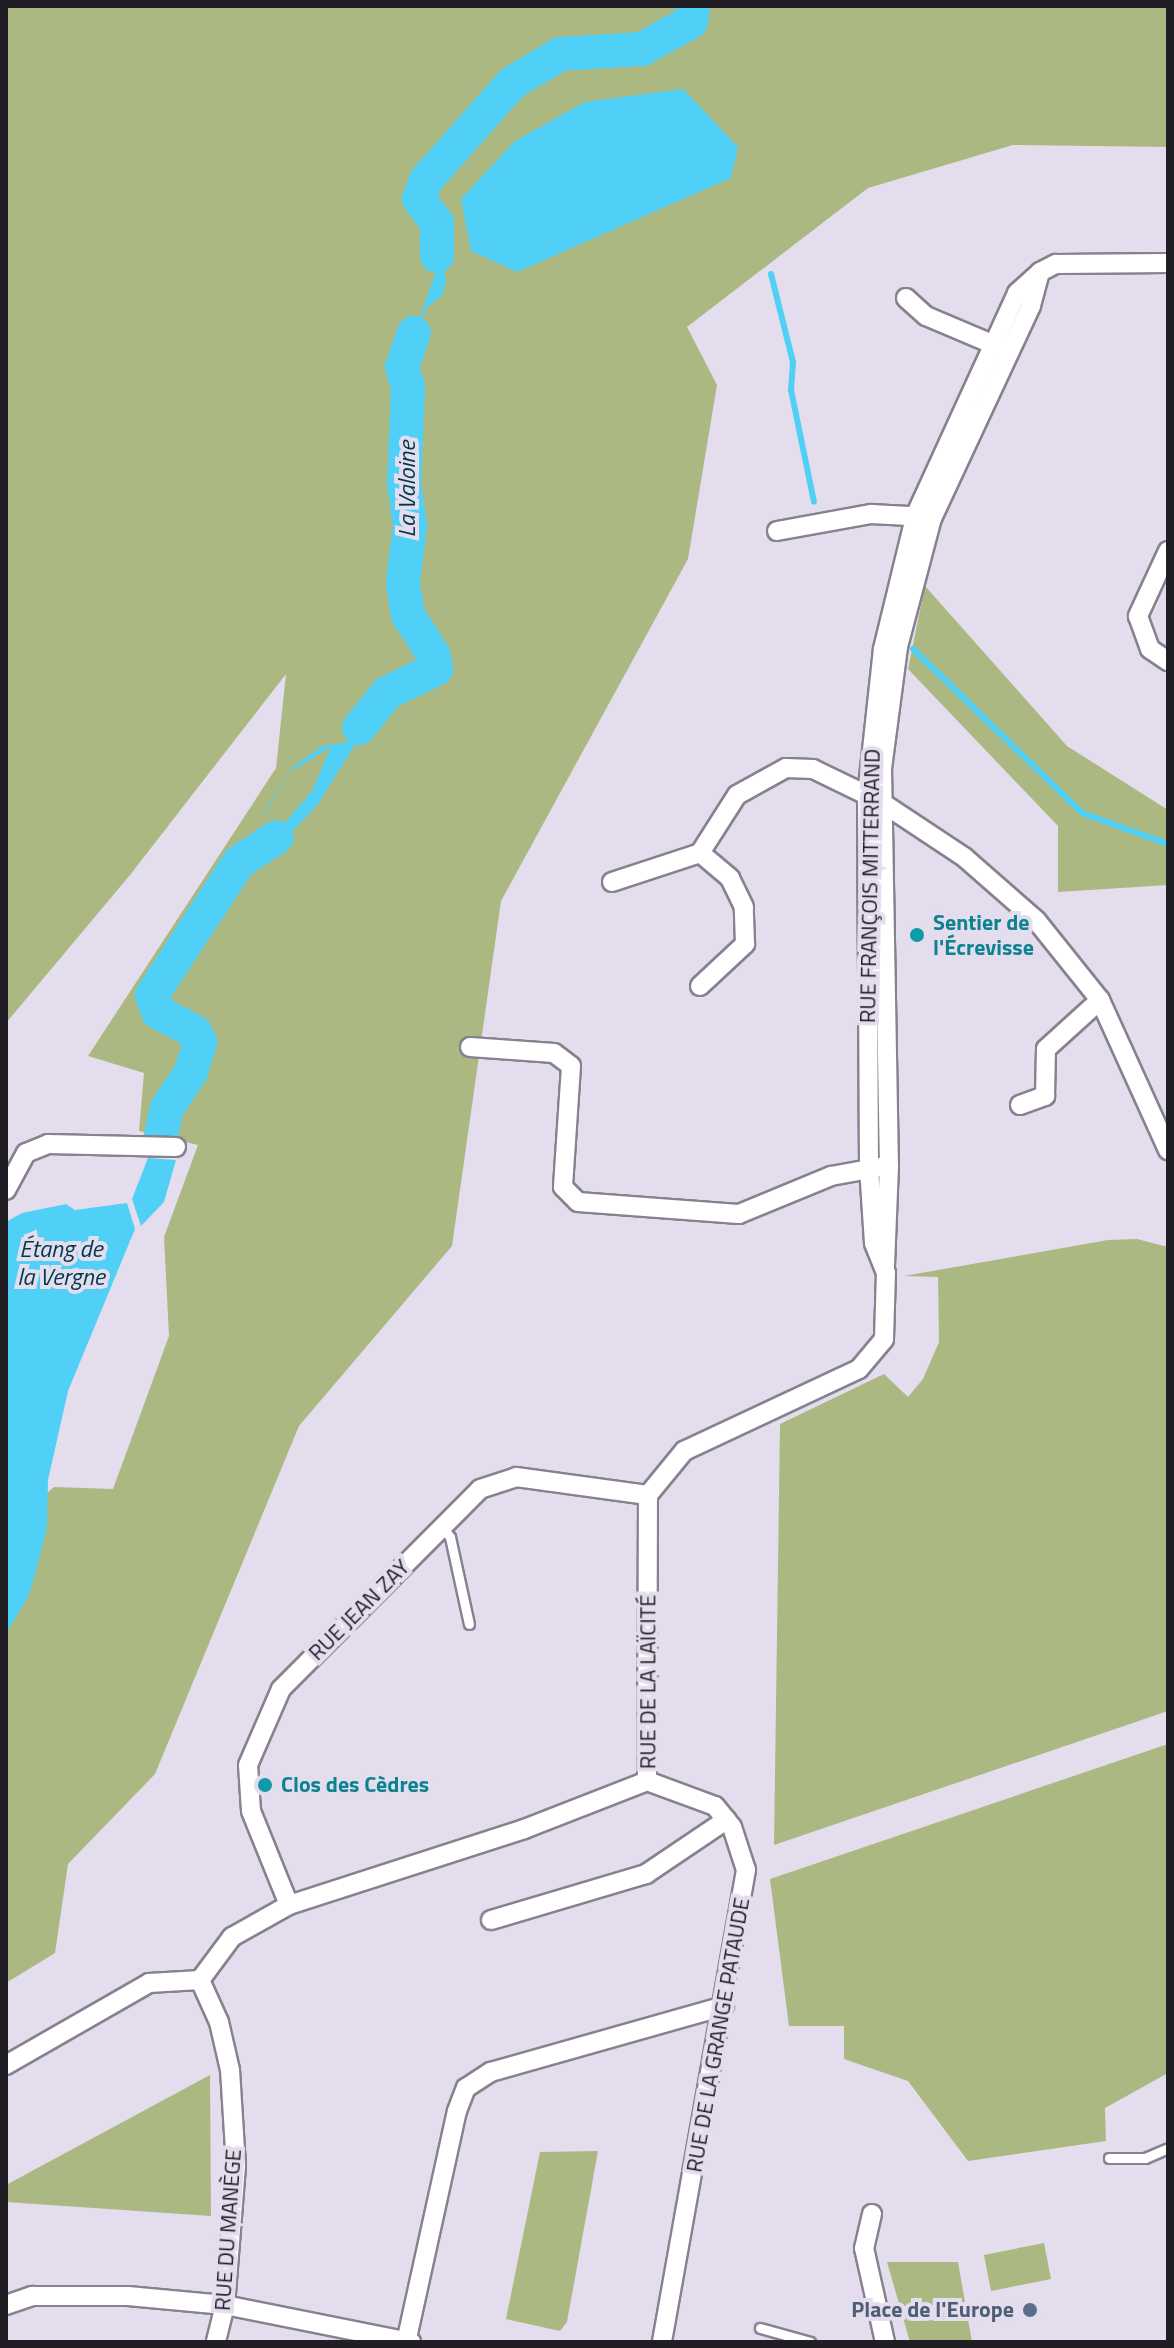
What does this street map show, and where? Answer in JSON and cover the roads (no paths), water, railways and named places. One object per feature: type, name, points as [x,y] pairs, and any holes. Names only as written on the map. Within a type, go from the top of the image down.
[{"type":"street","points":[[1040,272],[1056,264],[1168,263]]},
{"type":"street","name":"RUE FRANÇOIS MITTERRAND","points":[[885,1266],[874,1243],[869,1167],[874,799],[898,647],[924,516],[1017,293],[1040,272]]},
{"type":"street","name":"RUE FRANÇOIS MITTERRAND","points":[[924,516],[1031,306],[1040,272]]},
{"type":"street","points":[[906,298],[926,316],[997,346]]},
{"type":"street","points":[[777,531],[871,514],[924,516]]},
{"type":"street","points":[[1168,551],[1138,616],[1150,649],[1168,661]]},
{"type":"street","points":[[612,882],[700,853],[737,795],[786,768],[813,769],[874,799],[964,857],[1036,920],[1100,1000],[1147,1094],[1168,1150]]},
{"type":"street","name":"RUE FRANÇOIS MITTERRAND","points":[[874,799],[889,1166],[885,1266]]},
{"type":"street","points":[[700,853],[730,878],[739,897],[745,944],[700,986]]},
{"type":"street","points":[[1020,1105],[1045,1096],[1046,1049],[1100,1000]]},
{"type":"street","points":[[470,1047],[554,1053],[571,1066],[563,1187],[578,1202],[739,1214],[831,1176],[869,1167],[889,1166]]},
{"type":"street","points":[[6,1190],[26,1153],[48,1144],[176,1147]]},
{"type":"street","points":[[648,1495],[684,1451],[859,1369],[884,1339],[888,1312],[885,1266]]},
{"type":"street","name":"RUE JEAN ZAY","points":[[289,1905],[251,1811],[248,1765],[281,1689],[480,1489],[516,1477],[648,1495]]},
{"type":"street","name":"RUE DE LA LAÏCITÉ","points":[[200,1980],[232,1937],[289,1905],[524,1829],[647,1781],[648,1495]]},
{"type":"street","name":"RUE DE LA GRANGE PATAUDE","points":[[647,1781],[692,1794],[715,1806],[726,1820],[746,1870],[662,2342]]},
{"type":"street","points":[[491,1920],[646,1874],[726,1820]]},
{"type":"street","points":[[6,2065],[149,1983],[200,1980]]},
{"type":"street","name":"RUE DU MANÈGE","points":[[200,1980],[219,2022],[230,2070],[236,2166],[225,2305],[216,2342]]},
{"type":"street","points":[[6,2305],[32,2296],[128,2296],[225,2305],[409,2340],[457,2111],[466,2088],[491,2072],[724,2006]]},
{"type":"street","points":[[872,2214],[864,2248],[885,2342]]},
{"type":"lane","points":[[442,1527],[450,1537],[469,1624]]},
{"type":"lane","points":[[1109,2158],[1145,2158],[1168,2148]]},
{"type":"lane","points":[[760,2328],[810,2342]]},
{"type":"water","points":[[691,6],[693,31],[650,58],[604,65],[598,55],[560,57],[527,85],[499,96],[426,187],[425,204],[437,223],[446,282],[442,296],[427,307],[409,349],[415,377],[408,456],[414,525],[407,588],[415,625],[438,650],[436,669],[415,693],[373,716],[318,804],[289,835],[243,872],[168,975],[157,995],[159,1004],[200,1029],[205,1047],[195,1075],[170,1113],[164,1141],[160,1140],[167,1108],[191,1072],[200,1042],[195,1032],[158,1012],[152,995],[191,930],[233,882],[242,841],[265,825],[264,834],[243,846],[281,827],[312,791],[331,747],[290,772],[267,810],[266,818],[266,809],[293,767],[322,746],[348,742],[387,693],[431,672],[433,654],[408,615],[403,582],[410,525],[404,484],[408,387],[402,367],[436,272],[434,224],[419,199],[426,180],[498,95],[560,54],[625,53],[686,29]]},
{"type":"water","points":[[683,89],[738,147],[731,178],[517,272],[471,251],[461,199],[515,141],[585,102]]},
{"type":"water","points":[[148,1158],[176,1160],[164,1202],[141,1226],[132,1199]]},
{"type":"water","name":"Étang de la Vergne","points":[[127,1203],[135,1229],[68,1391],[48,1480],[47,1528],[29,1595],[6,1634],[6,1222],[22,1213],[66,1204],[75,1210]]},
{"type":"waterway","name":"La Valoine","points":[[437,256],[437,223],[419,199],[426,180],[512,83],[560,54],[642,49],[691,22],[693,6]]},
{"type":"waterway","points":[[771,274],[793,362],[791,390],[814,502]]},
{"type":"waterway","name":"La Valoine","points":[[359,728],[387,693],[436,669],[433,654],[408,615],[403,582],[410,525],[404,484],[408,387],[402,367],[414,333]]},
{"type":"waterway","points":[[913,649],[1082,813],[1168,844]]},
{"type":"waterway","name":"La Valoine","points":[[160,1140],[167,1108],[191,1072],[200,1042],[195,1032],[158,1012],[152,995],[239,862],[277,837]]},
{"type":"place","name":"Sentier de l'Écrevisse","points":[[917,935]]},
{"type":"place","name":"Clos des Cèdres","points":[[265,1785]]},
{"type":"place","name":"Place de l'Europe","points":[[1030,2310]]}]
